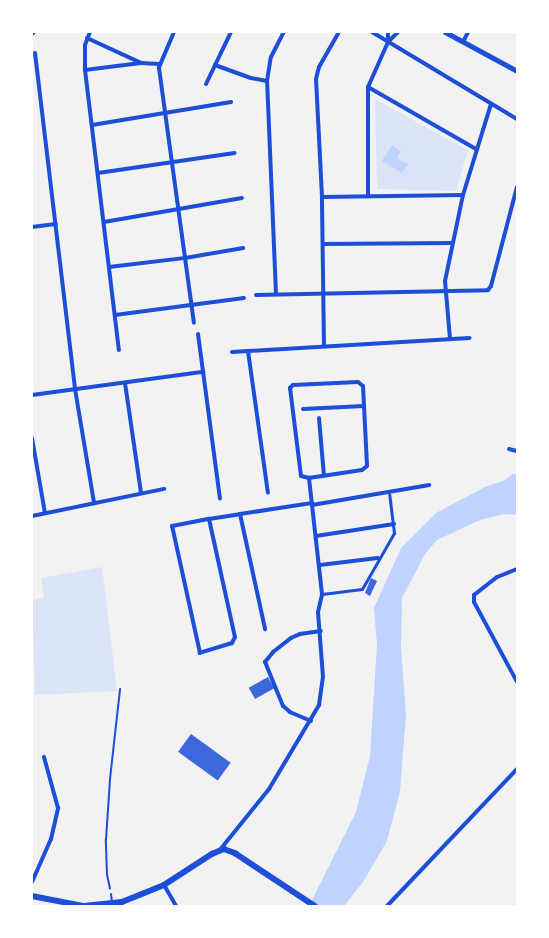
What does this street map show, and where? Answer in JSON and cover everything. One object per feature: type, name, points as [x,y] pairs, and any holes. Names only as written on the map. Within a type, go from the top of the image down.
[{"type":"main road","points":[[32,896],[84,906],[112,904],[138,897],[164,885],[219,851],[224,850],[235,853],[314,905]]},
{"type":"street","points":[[90,32],[85,45],[86,70],[119,350]]},
{"type":"street","points":[[174,32],[158,64],[194,323]]},
{"type":"street","points":[[206,84],[231,32]]},
{"type":"street","points":[[276,294],[268,80],[271,57],[284,32]]},
{"type":"street","points":[[324,346],[322,197],[316,79],[319,67],[339,32]]},
{"type":"street","points":[[372,32],[517,119]]},
{"type":"street","points":[[388,32],[388,42]]},
{"type":"street","points":[[368,195],[368,87],[388,42],[398,32]]},
{"type":"street","points":[[445,32],[517,71]]},
{"type":"street","points":[[455,38],[458,32]]},
{"type":"street","points":[[463,42],[468,32]]},
{"type":"street","points":[[87,38],[141,63]]},
{"type":"street","points":[[35,53],[75,389],[94,503]]},
{"type":"street","points":[[86,70],[141,63],[158,64]]},
{"type":"street","points":[[215,65],[251,78],[268,80]]},
{"type":"street","points":[[32,80],[38,78]]},
{"type":"street","points":[[368,87],[476,150]]},
{"type":"street","points":[[92,125],[230,102]]},
{"type":"street","points":[[450,339],[445,281],[463,196],[491,104]]},
{"type":"street","points":[[98,173],[235,153]]},
{"type":"street","points":[[256,295],[489,290],[517,186]]},
{"type":"street","points":[[322,197],[368,195],[463,196]]},
{"type":"street","points":[[104,222],[242,198]]},
{"type":"street","points":[[32,227],[56,224]]},
{"type":"street","points":[[323,244],[452,243]]},
{"type":"street","points":[[109,267],[185,258],[243,248]]},
{"type":"street","points":[[115,315],[244,298]]},
{"type":"street","points":[[198,334],[220,499]]},
{"type":"street","points":[[232,352],[470,338]]},
{"type":"street","points":[[248,351],[268,492]]},
{"type":"street","points":[[32,395],[203,372]]},
{"type":"street","points":[[358,382],[363,386],[364,406],[367,466],[362,470],[309,478],[300,474],[290,388],[293,385],[358,382]]},
{"type":"street","points":[[125,383],[141,494]]},
{"type":"street","points":[[303,409],[364,406]]},
{"type":"street","points":[[319,418],[324,476]]},
{"type":"street","points":[[32,438],[34,469],[45,513]]},
{"type":"street","points":[[509,449],[517,451]]},
{"type":"street","points":[[219,851],[269,789],[311,721],[319,705],[323,677],[321,631],[318,612],[322,594],[320,565],[309,478]]},
{"type":"street","points":[[209,519],[236,637],[232,643],[204,653],[198,650],[172,526],[209,519],[240,514],[389,494],[429,485]]},
{"type":"street","points":[[32,516],[164,489]]},
{"type":"street","points":[[322,594],[362,589],[378,558],[394,533],[389,494]]},
{"type":"street","points":[[240,514],[264,629]]},
{"type":"street","points":[[316,536],[394,524]]},
{"type":"street","points":[[320,565],[378,558]]},
{"type":"street","points":[[517,568],[497,577],[474,595],[474,602],[517,682]]},
{"type":"street","points":[[311,721],[290,712],[283,706],[265,662],[273,652],[290,638],[300,634],[321,631]]},
{"type":"street","points":[[32,882],[51,839],[58,808],[44,757]]},
{"type":"street","points":[[387,906],[517,769]]},
{"type":"street","points":[[164,885],[176,906]]},
{"type":"lane","points":[[111,894],[112,904]]},
{"type":"path","points":[[111,894],[107,875],[106,840],[110,779],[120,690]]},
{"type":"shaded area","points":[[375,99],[468,150],[456,191],[377,189]]},
{"type":"shaded area","points":[[102,567],[117,691],[35,695],[32,600],[44,598],[41,578]]},
{"type":"water","points":[[392,145],[401,151],[397,158],[408,164],[402,173],[382,161]]},
{"type":"water","points":[[513,474],[517,474],[517,515],[504,514],[480,520],[437,540],[425,554],[402,598],[401,648],[406,714],[400,791],[387,841],[363,882],[344,906],[309,906],[356,812],[370,756],[377,645],[374,608],[401,548],[436,513],[485,487],[505,480]]},
{"type":"building","points":[[371,578],[377,581],[370,596],[365,593]]},
{"type":"building","points":[[268,677],[274,688],[255,699],[249,688]]},
{"type":"building","points":[[191,734],[231,763],[218,781],[178,752]]}]
